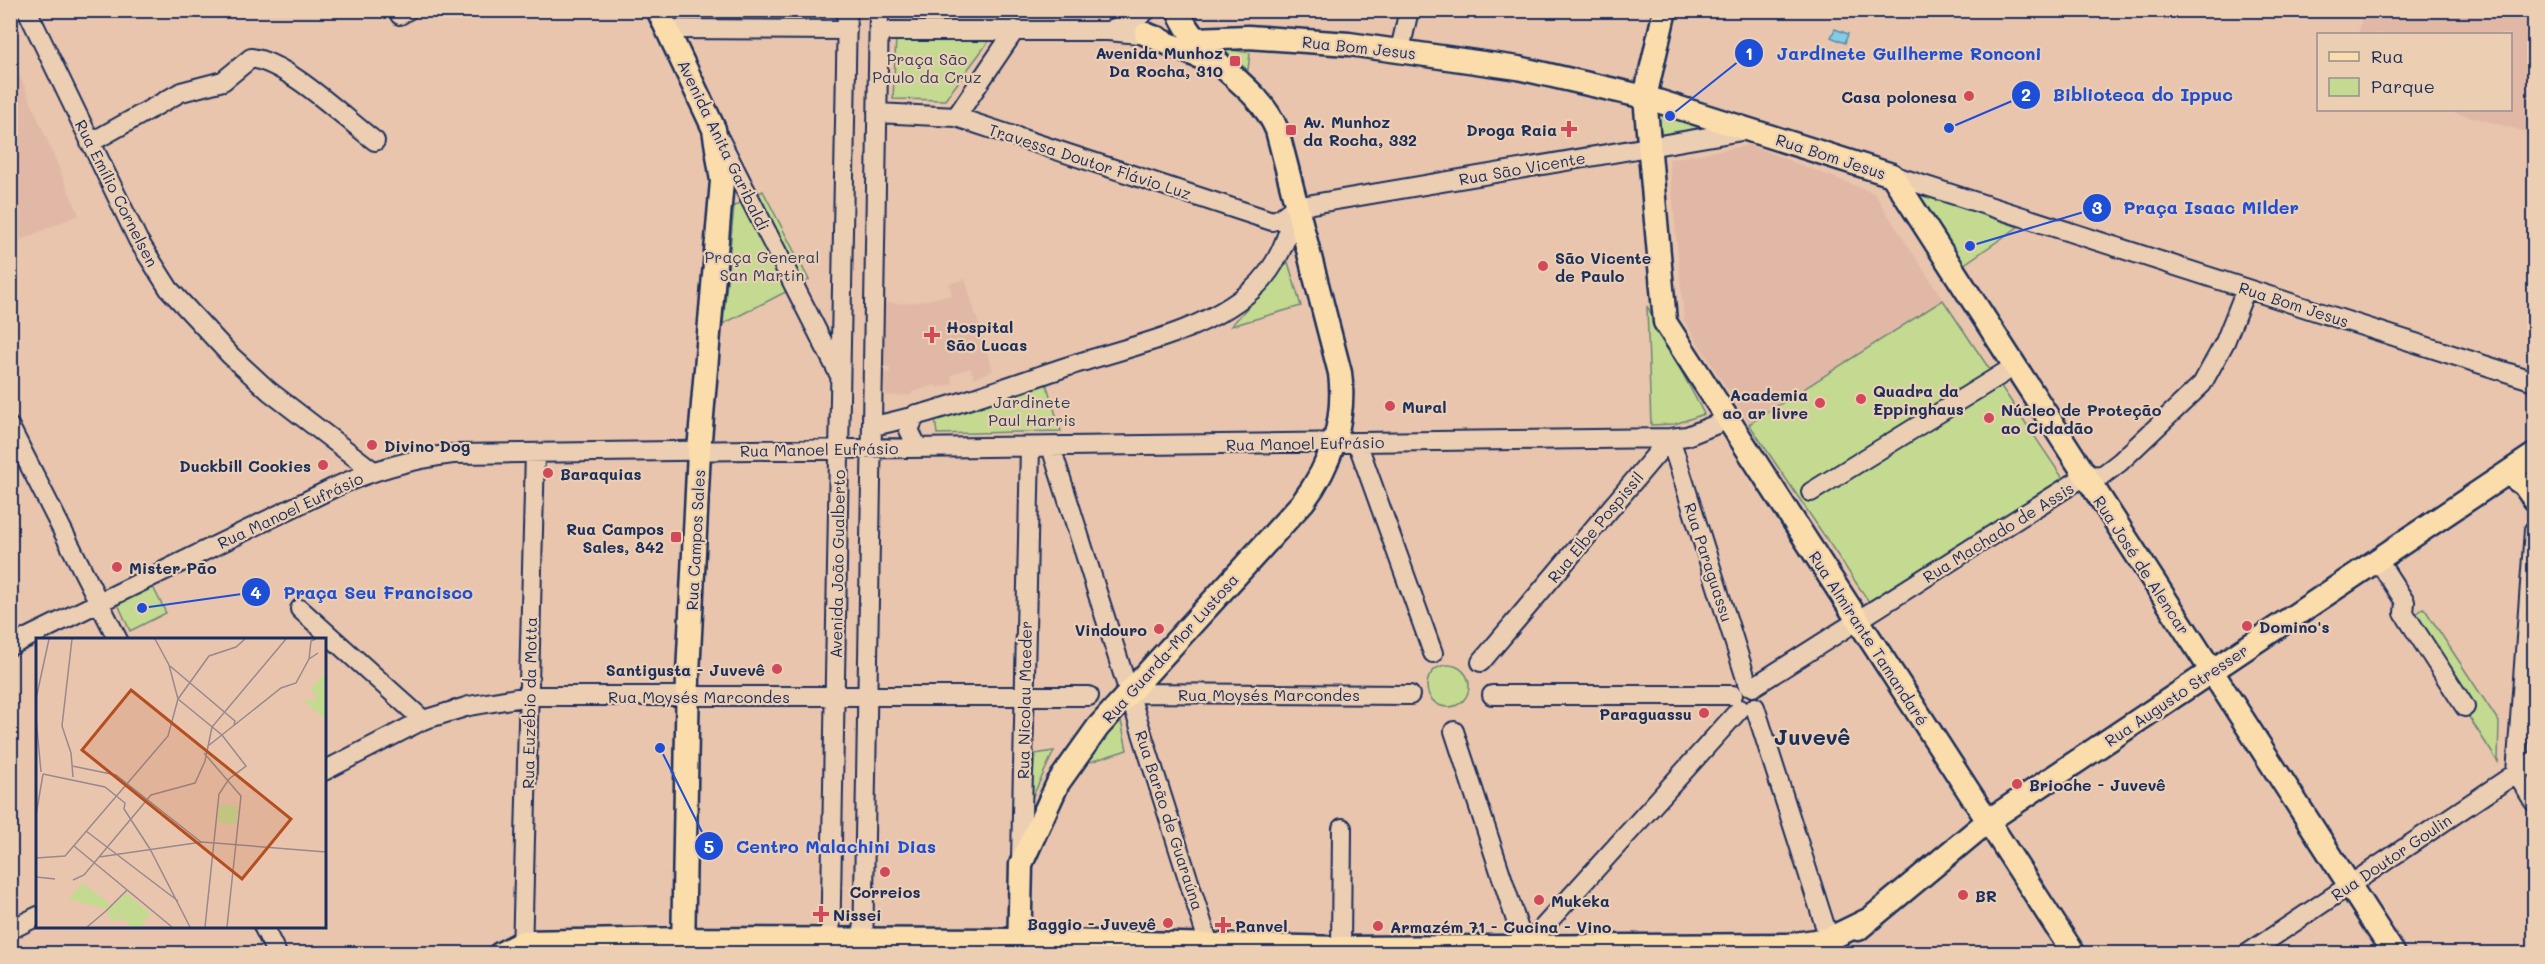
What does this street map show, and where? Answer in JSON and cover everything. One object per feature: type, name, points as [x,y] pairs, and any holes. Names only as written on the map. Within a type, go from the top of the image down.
[{"type":"main road","points":[[1178,10],[1195,39],[1224,69]]},
{"type":"main road","points":[[1649,146],[1645,96],[1665,10]]},
{"type":"main road","name":"Avenida Anita Garibaldi","points":[[663,20],[714,129]]},
{"type":"main road","points":[[1146,34],[1224,69]]},
{"type":"main road","name":"Rua Bom Jesus","points":[[1195,39],[1248,37],[1400,50],[1518,68],[1645,96],[1892,175]]},
{"type":"main road","name":"Rua Guarda-Mor Lustosa","points":[[1021,864],[1058,783],[1098,727],[1303,502],[1321,476],[1334,443],[1342,410],[1340,373],[1271,116],[1254,94],[1224,69]]},
{"type":"main road","name":"Rua Campos Sales","points":[[683,946],[687,696],[699,451],[722,200],[720,158],[714,129]]},
{"type":"main road","name":"Rua Almirante Tamandaré","points":[[1649,146],[1665,322],[2074,954]]},
{"type":"main road","name":"Rua José de Alencar","points":[[1892,175],[2394,954]]},
{"type":"main road","name":"Rua Augusto Stresser","points":[[523,948],[847,945],[1524,951],[1832,950],[1988,821],[2535,455]]},
{"type":"main road","points":[[2506,473],[2524,485],[2535,499]]},
{"type":"main road","name":"Rua Nicolau Maeder","points":[[1019,947],[1021,864]]},
{"type":"main road","points":[[500,954],[523,948]]},
{"type":"street","name":"Rua Emílio Cornelsen","points":[[27,10],[90,143],[152,264],[194,318],[269,391],[374,471]]},
{"type":"street","name":"Avenida João Gualberto","points":[[847,10],[836,696],[847,945]]},
{"type":"street","name":"Avenida João Gualberto","points":[[847,945],[869,696],[879,10]]},
{"type":"street","name":"Rua Bom Jesus","points":[[1108,31],[1136,19],[1147,10]]},
{"type":"street","points":[[1400,50],[1409,10]]},
{"type":"street","points":[[663,20],[847,30]]},
{"type":"street","points":[[956,117],[1015,30]]},
{"type":"street","name":"Rua Bom Jesus","points":[[879,31],[1108,31],[1195,39]]},
{"type":"street","points":[[90,143],[181,92],[223,81],[251,58],[265,60],[283,69],[375,141]]},
{"type":"street","name":"Travessa Doutor Flávio Luz","points":[[878,113],[956,117],[1272,221],[1295,207]]},
{"type":"street","name":"Avenida Anita Garibaldi","points":[[714,129],[840,376]]},
{"type":"street","name":"Rua São Vicente","points":[[1295,207],[1749,130]]},
{"type":"street","name":"Rua Bom Jesus","points":[[1892,175],[2535,381]]},
{"type":"street","points":[[873,426],[1156,338],[1217,314],[1253,289],[1271,270],[1282,250],[1295,207]]},
{"type":"street","name":"Rua Machado de Assis","points":[[1524,951],[1746,697],[1858,620],[2085,476],[2103,475],[2120,462],[2202,384],[2225,342],[2246,289]]},
{"type":"street","points":[[1811,492],[2015,366]]},
{"type":"street","points":[[916,414],[909,430],[918,448]]},
{"type":"street","points":[[1670,438],[1687,436],[1727,420]]},
{"type":"street","points":[[10,427],[117,638]]},
{"type":"street","name":"Rua Manoel Eufrásio","points":[[10,646],[333,488],[374,471],[429,457],[453,454],[1670,438]]},
{"type":"street","name":"Rua Elbe Pospissil","points":[[1481,662],[1670,438]]},
{"type":"street","name":"Rua Paraguassu","points":[[1670,438],[1746,697],[1832,950]]},
{"type":"street","points":[[1357,442],[1432,653]]},
{"type":"street","name":"Rua Nicolau Maeder","points":[[1021,864],[1030,447]]},
{"type":"street","name":"Rua Barão de Guaraúna","points":[[1051,447],[1211,949]]},
{"type":"street","name":"Rua Euzébio da Motta","points":[[523,948],[535,453]]},
{"type":"street","points":[[1029,484],[1040,475],[1048,473],[1061,478]]},
{"type":"street","points":[[2535,530],[2516,773],[2535,802]]},
{"type":"street","points":[[2378,560],[2405,602],[2404,613],[2465,706]]},
{"type":"street","points":[[300,609],[423,720]]},
{"type":"street","name":"Rua Moysés Marcondes","points":[[1129,693],[1410,696]]},
{"type":"street","points":[[1492,695],[1746,697]]},
{"type":"street","name":"Rua Moysés Marcondes","points":[[326,770],[423,720],[498,700],[529,696],[1089,696]]},
{"type":"street","points":[[1454,731],[1524,951]]},
{"type":"street","name":"Rua Doutor Goulin","points":[[2247,954],[2535,761]]},
{"type":"street","points":[[1341,948],[1342,828]]},
{"type":"street","points":[[10,930],[36,917]]},
{"type":"street","points":[[264,928],[277,954]]},
{"type":"shaded area","points":[[2364,11],[2534,11],[2534,134],[2449,111],[2512,111],[2512,33],[2358,33]]},
{"type":"shaded area","points":[[11,55],[79,215],[10,244]]},
{"type":"shaded area","points":[[1750,145],[1874,193],[1943,300],[1749,423],[1684,321],[1669,159]]},
{"type":"shaded area","name":"Hospital São Lucas","points":[[965,279],[993,371],[974,378],[970,368],[951,375],[953,384],[937,388],[936,385],[912,392],[912,395],[886,396],[882,373],[890,372],[890,367],[883,366],[882,303],[910,303],[952,295],[949,284]]},
{"type":"green space","name":"Praça São Paulo da Cruz","points":[[896,37],[992,37],[945,100],[893,99]]},
{"type":"green space","points":[[1220,48],[1250,53],[1248,70]]},
{"type":"green space","points":[[1651,103],[1724,128],[1655,138]]},
{"type":"green space","points":[[1914,190],[2018,227],[1963,265]]},
{"type":"green space","name":"Praça General San Martin","points":[[763,191],[809,280],[723,324],[734,206]]},
{"type":"green space","points":[[1288,262],[1301,306],[1231,326]]},
{"type":"green space","points":[[1943,300],[2064,480],[1869,602],[1749,424]]},
{"type":"green space","points":[[1647,306],[1704,414],[1675,424],[1651,425]]},
{"type":"green space","name":"Jardinete Paul Harris","points":[[1046,383],[1061,431],[937,434],[935,418]]},
{"type":"green space","points":[[153,587],[166,613],[130,631],[118,604]]},
{"type":"green space","points":[[2424,608],[2499,722],[2498,762],[2407,621]]},
{"type":"green space","points":[[1448,665],[1463,671],[1469,686],[1463,701],[1448,707],[1433,701],[1427,686],[1433,671]]},
{"type":"green space","points":[[1120,716],[1127,750],[1081,765]]},
{"type":"green space","points":[[1054,751],[1031,800],[1035,754]]},
{"type":"water","points":[[1835,29],[1848,34],[1845,43],[1831,37]]},
{"type":"place","name":"Avenida Munhoz Da Rocha, 310","points":[[1235,61]]},
{"type":"place","name":"Casa polonesa","points":[[1969,96]]},
{"type":"place","name":"Jardinete Guilherme Ronconi","points":[[1670,116]]},
{"type":"place","name":"Biblioteca do Ippuc","points":[[1949,128]]},
{"type":"place","name":"Droga Raia","points":[[1569,129]]},
{"type":"place","name":"Av. Munhoz da Rocha, 332","points":[[1291,130]]},
{"type":"place","name":"Praça Isaac Milder","points":[[1970,246]]},
{"type":"place","name":"São Vicente de Paulo","points":[[1543,266]]},
{"type":"place","name":"Hospital São Lucas","points":[[932,335]]},
{"type":"place","name":"Quadra da Eppinghaus","points":[[1861,399]]},
{"type":"place","name":"Academia ao ar livre","points":[[1820,403]]},
{"type":"place","name":"Mural","points":[[1390,406]]},
{"type":"place","name":"Núcleo de Proteção ao Cidadão","points":[[1989,418]]},
{"type":"place","name":"Divino Dog","points":[[372,445]]},
{"type":"place","name":"Duckbill Cookies","points":[[323,465]]},
{"type":"place","name":"Baraquias","points":[[548,473]]},
{"type":"place","name":"Rua Campos Sales, 842","points":[[676,537]]},
{"type":"place","name":"Mister Pão","points":[[117,567]]},
{"type":"place","name":"Praça Seu Francisco","points":[[142,608]]},
{"type":"place","name":"Domino's","points":[[2247,626]]},
{"type":"place","name":"Vindouro","points":[[1159,629]]},
{"type":"place","name":"Santigusta - Juvevê","points":[[777,669]]},
{"type":"place","name":"Paraguassu","points":[[1704,713]]},
{"type":"place","name":"Centro Malachini Dias","points":[[660,748]]},
{"type":"place","name":"Brioche - Juvevê","points":[[2017,784]]},
{"type":"place","name":"Correios","points":[[885,872]]},
{"type":"place","name":"BR","points":[[1963,895]]},
{"type":"place","name":"Mukeka","points":[[1539,900]]},
{"type":"place","name":"Nissei","points":[[821,914]]},
{"type":"place","name":"Baggio - Juvevê","points":[[1168,923]]},
{"type":"place","name":"Panvel","points":[[1223,925]]},
{"type":"place","name":"Armazém 71 - Cucina - Vino","points":[[1378,926]]},
{"type":"district","name":"Juvevê","points":[[1812,736]]}]
